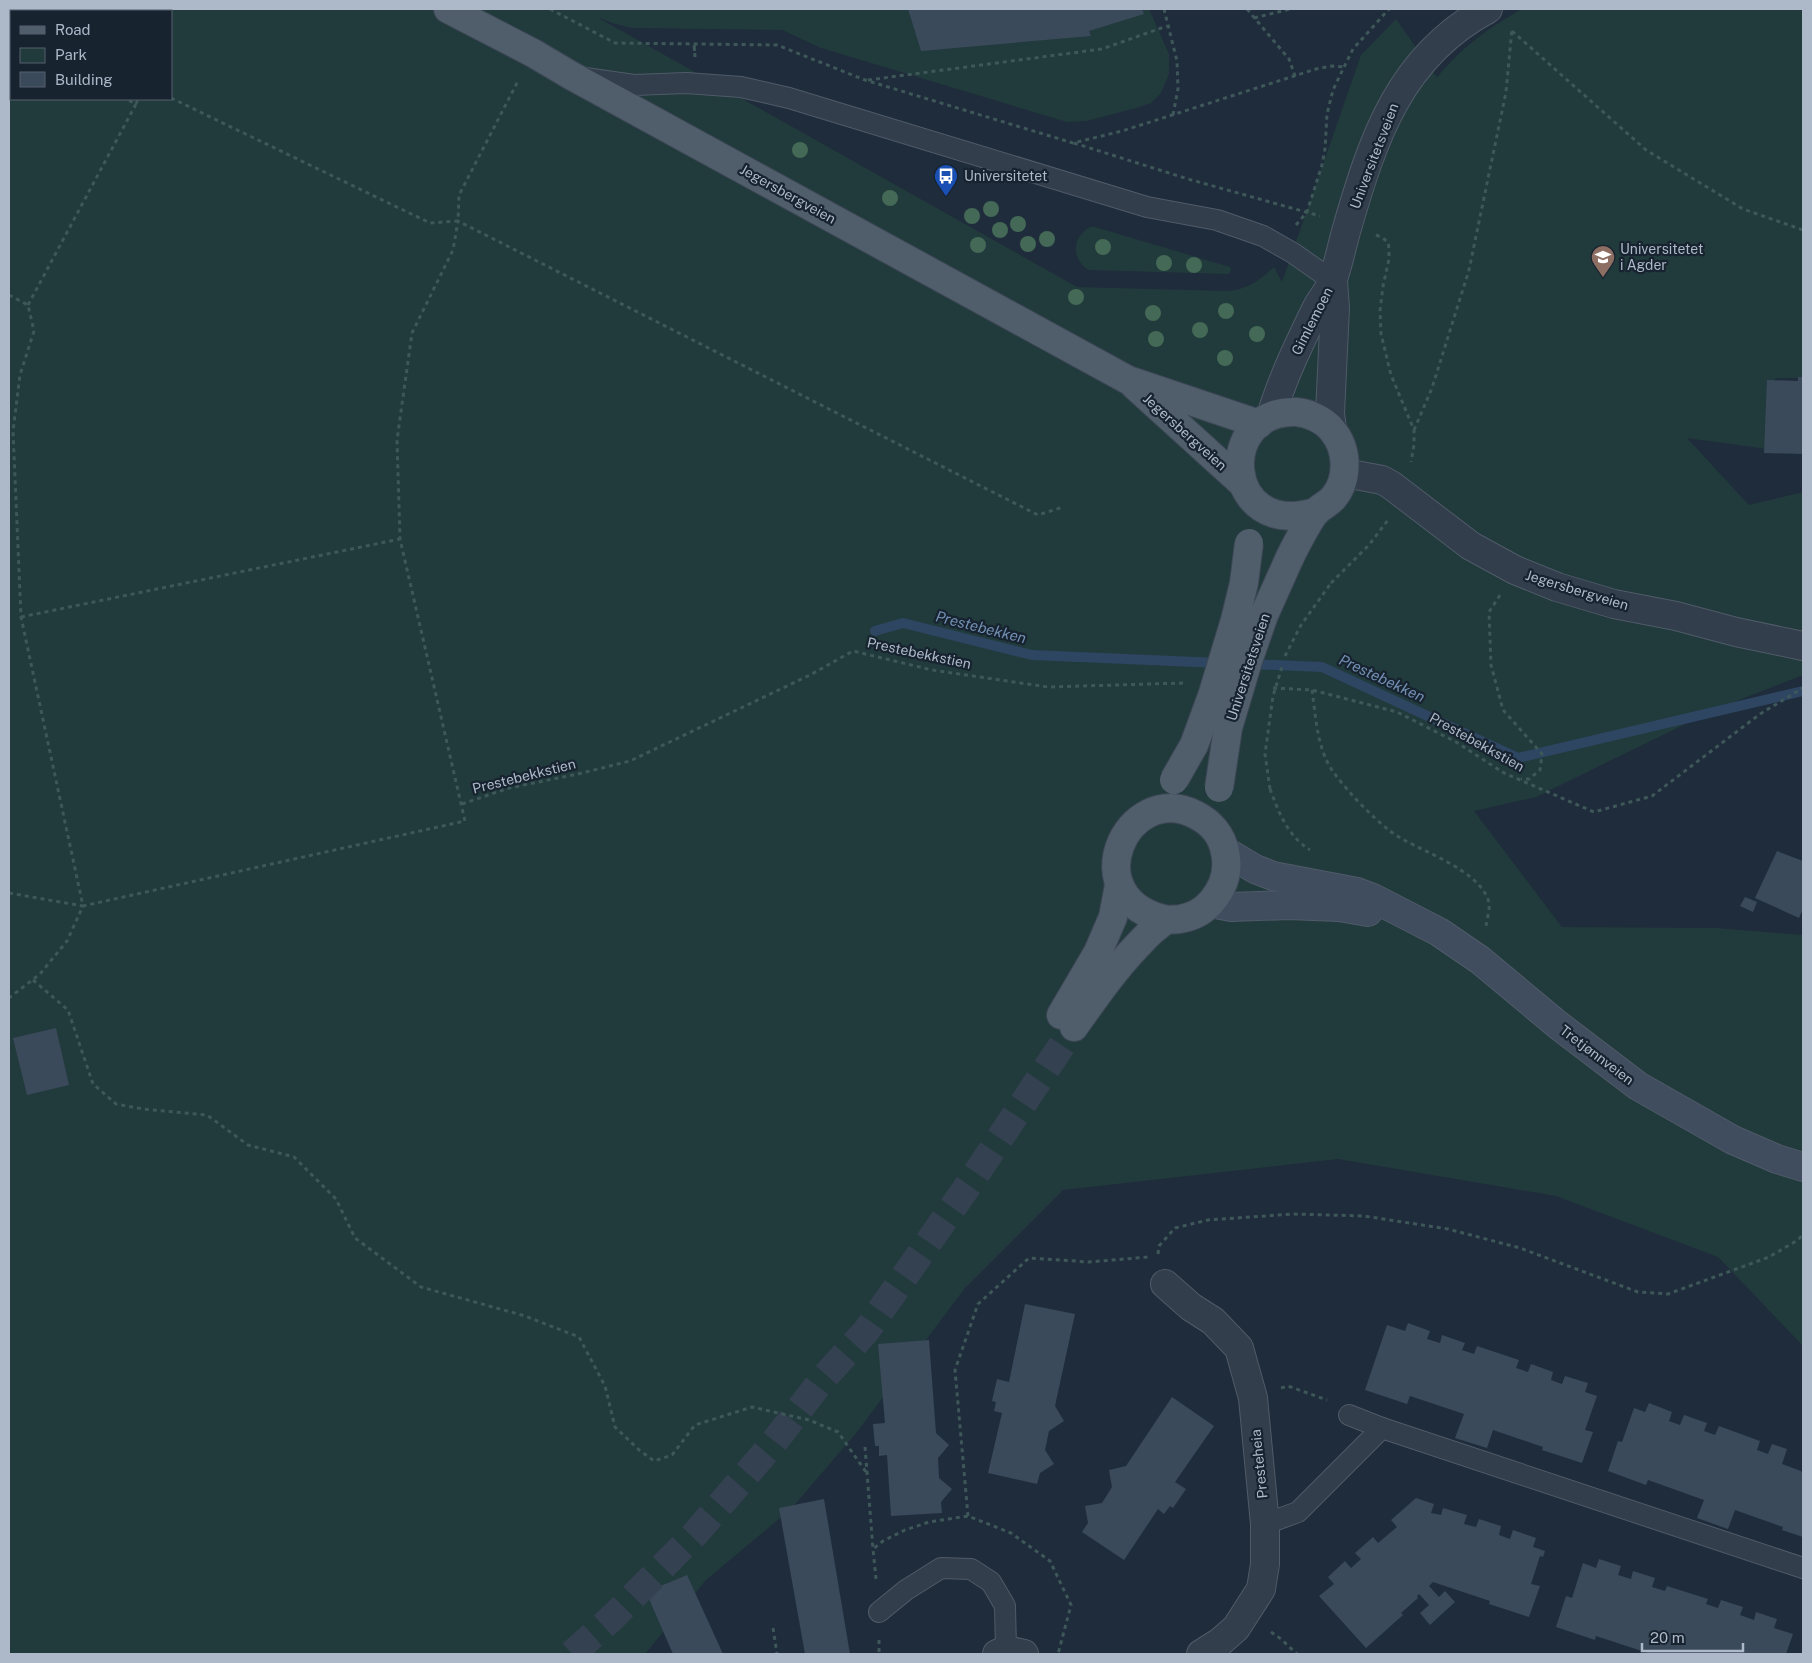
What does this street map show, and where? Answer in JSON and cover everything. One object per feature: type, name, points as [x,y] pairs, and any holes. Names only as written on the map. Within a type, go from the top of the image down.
[{"type":"main road","name":"Jegersbergveien","points":[[448,9],[533,53],[1128,380],[1265,420]]},
{"type":"main road","name":"Jegersbergveien","points":[[1128,380],[1248,492]]},
{"type":"main road","points":[[1287,412],[1303,413],[1319,419],[1332,429],[1340,442],[1345,457],[1345,472],[1335,496],[1326,505],[1316,512],[1299,517],[1282,517],[1267,511],[1248,492],[1240,471],[1241,451],[1250,433],[1265,420],[1287,412]]},
{"type":"main road","name":"Universitetsveien","points":[[1154,811],[1194,745],[1215,686],[1244,583],[1249,544],[1248,492]]},
{"type":"main road","name":"Universitetsveien","points":[[1221,842],[1220,788],[1228,728],[1264,615],[1290,557],[1316,512]]},
{"type":"main road","points":[[1119,884],[1113,917],[1068,1021],[1152,930],[1168,920],[1191,916],[1202,911],[1219,892],[1225,879],[1227,865],[1221,842],[1204,820],[1189,812],[1172,809],[1154,811],[1141,818],[1129,828],[1121,840],[1116,855],[1116,870],[1119,884],[1127,898],[1138,909],[1168,920]]},
{"type":"street","name":"Universitetsveien","points":[[1323,275],[1387,114],[1397,95],[1423,60],[1454,31],[1488,9]]},
{"type":"street","name":"Gimlemoen","points":[[1265,420],[1318,306],[1323,275]]},
{"type":"street","name":"Gimlemoen","points":[[1323,275],[1335,308],[1330,413],[1332,429]]},
{"type":"street","name":"Jegersbergveien","points":[[1345,472],[1382,480],[1403,493],[1471,546],[1515,570],[1557,587],[1614,604],[1676,616],[1736,632],[1803,646]]},
{"type":"street","name":"Tretjønnveien","points":[[1221,842],[1255,869],[1273,876],[1356,892],[1390,906],[1407,917],[1439,932],[1480,960],[1558,1025],[1638,1086],[1733,1140],[1803,1167]]},
{"type":"street","name":"Tretjønnveien","points":[[1211,903],[1231,907],[1288,905],[1338,907],[1407,917]]},
{"type":"street","name":"Presteheia","points":[[1165,1284],[1191,1308],[1213,1321],[1239,1348],[1252,1398],[1265,1524],[1265,1564],[1261,1589],[1236,1628],[1220,1642],[1201,1654]]},
{"type":"lane","points":[[572,76],[634,85],[686,84],[741,87],[789,98],[1147,207],[1217,220],[1262,236],[1293,253],[1323,275]]},
{"type":"lane","points":[[1349,1414],[1382,1428],[1803,1568]]},
{"type":"lane","points":[[1265,1524],[1298,1512],[1382,1428]]},
{"type":"lane","points":[[879,1612],[906,1590],[941,1568],[971,1568],[991,1582],[1005,1606],[1009,1653]]},
{"type":"path","points":[[550,9],[616,43],[776,45],[865,80],[1188,179],[1307,212]]},
{"type":"path","points":[[1164,9],[1177,61],[1178,89],[1173,115]]},
{"type":"path","points":[[1247,9],[1289,59],[1295,76]]},
{"type":"path","points":[[1254,18],[1290,9]]},
{"type":"path","points":[[1292,230],[1307,212],[1322,165],[1326,149],[1327,114],[1344,66],[1353,49],[1389,9]]},
{"type":"path","points":[[1414,430],[1432,388],[1469,270],[1506,92],[1512,31],[1511,24]]},
{"type":"path","points":[[865,80],[1102,49],[1167,26]]},
{"type":"path","points":[[1512,31],[1646,150],[1743,209],[1803,230]]},
{"type":"path","points":[[9,893],[83,906],[465,821],[400,539],[398,440],[412,333],[453,250],[458,221],[459,195],[533,53]]},
{"type":"path","points":[[1074,143],[1122,131],[1316,69],[1344,66]]},
{"type":"path","points":[[172,98],[430,223],[458,221],[1038,515],[1064,507]]},
{"type":"path","points":[[128,100],[136,104]]},
{"type":"path","points":[[9,998],[40,974],[67,941],[83,906],[21,616],[13,431],[20,375],[34,332],[28,305],[138,100]]},
{"type":"path","points":[[1285,657],[1301,625],[1332,582],[1369,545],[1394,512],[1403,493],[1414,445],[1414,430],[1391,375],[1381,334],[1380,311],[1382,286],[1389,259],[1388,242],[1381,236],[1371,233]]},
{"type":"path","points":[[9,296],[28,305]]},
{"type":"path","points":[[21,616],[400,539]]},
{"type":"path","points":[[1515,570],[1489,612],[1491,665],[1503,710],[1542,754],[1540,770],[1529,779],[1518,778]]},
{"type":"path","name":"Prestebekkstien","points":[[462,804],[509,788],[630,761],[810,675],[853,651],[932,670],[1048,686],[1186,682]]},
{"type":"path","points":[[1282,665],[1273,696],[1265,754],[1270,789],[1284,824],[1300,844],[1314,852]]},
{"type":"path","name":"Prestebekkstien","points":[[1263,687],[1312,690],[1397,712],[1456,742],[1504,773],[1594,812],[1652,796],[1760,714],[1803,688]]},
{"type":"path","points":[[1312,690],[1320,747],[1334,773],[1367,810],[1390,832],[1449,862],[1479,885],[1490,904],[1485,926]]},
{"type":"path","points":[[33,980],[68,1010],[93,1084],[116,1104],[143,1109],[206,1114],[248,1145],[294,1157],[336,1199],[355,1238],[421,1287],[525,1316],[579,1337],[605,1386],[615,1427],[654,1461],[672,1455],[695,1425],[752,1407],[809,1420],[838,1432],[866,1472]]},
{"type":"path","points":[[968,1516],[955,1370],[978,1304],[1029,1258],[1089,1262],[1158,1256],[1159,1246],[1175,1228],[1208,1220],[1293,1214],[1364,1216],[1448,1229],[1520,1248],[1638,1292],[1668,1294],[1769,1257],[1798,1240],[1803,1234]]},
{"type":"path","points":[[1252,1398],[1288,1386],[1345,1406],[1349,1414]]},
{"type":"path","points":[[865,1447],[873,1549]]},
{"type":"path","points":[[773,1628],[777,1654]]},
{"type":"green space","points":[[9,9],[1149,9],[1169,54],[1169,74],[1161,93],[1151,103],[1136,108],[1087,121],[1067,122],[821,48],[782,30],[631,28],[597,17],[1077,287],[1228,291],[1253,284],[1274,267],[1282,282],[1361,55],[1396,19],[1437,77],[1446,66],[1476,39],[1522,9],[1803,9],[1803,378],[1775,378],[1774,450],[1687,438],[1749,505],[1803,492],[1803,675],[1714,710],[1536,797],[1474,811],[1562,927],[1716,928],[1803,935],[1803,1346],[1718,1257],[1556,1196],[1338,1159],[1063,1190],[965,1288],[857,1432],[791,1509],[706,1580],[645,1654],[9,1654]]},
{"type":"green space","points":[[1090,227],[1230,267],[1230,273],[1088,270],[1079,260],[1076,248],[1080,236]]},
{"type":"building","points":[[908,9],[1142,9],[1144,14],[1089,31],[1091,36],[921,51]]},
{"type":"building","points":[[1798,377],[1803,377],[1803,454],[1764,453],[1767,380],[1798,381]]},
{"type":"building","points":[[1777,851],[1803,861],[1803,909],[1799,918],[1755,898]]},
{"type":"building","points":[[1745,897],[1757,902],[1753,912],[1740,906]]},
{"type":"building","points":[[56,1028],[69,1085],[27,1095],[13,1038]]},
{"type":"building","points":[[1025,1304],[1075,1314],[1055,1406],[1064,1421],[1049,1431],[1045,1450],[1054,1464],[1040,1473],[1037,1484],[988,1473],[1002,1413],[994,1411],[996,1402],[992,1401],[997,1379],[1009,1382]]},
{"type":"building","points":[[1408,1323],[1430,1331],[1427,1339],[1440,1343],[1442,1335],[1465,1343],[1462,1350],[1474,1354],[1477,1346],[1519,1360],[1516,1368],[1528,1372],[1531,1364],[1553,1372],[1551,1380],[1562,1384],[1565,1376],[1588,1383],[1585,1392],[1597,1396],[1585,1430],[1593,1432],[1582,1463],[1542,1450],[1543,1447],[1493,1430],[1487,1448],[1455,1438],[1464,1414],[1410,1396],[1407,1404],[1365,1390],[1387,1325],[1405,1331]]},
{"type":"building","points":[[929,1340],[936,1433],[949,1445],[938,1458],[939,1478],[952,1489],[941,1502],[942,1513],[891,1516],[887,1455],[879,1456],[879,1446],[875,1446],[873,1424],[885,1423],[878,1344]]},
{"type":"building","points":[[1172,1397],[1214,1426],[1175,1482],[1186,1489],[1173,1508],[1170,1506],[1164,1514],[1158,1509],[1124,1560],[1082,1532],[1088,1523],[1085,1506],[1102,1503],[1112,1487],[1109,1470],[1126,1466]]},
{"type":"building","points":[[1649,1403],[1672,1412],[1669,1421],[1680,1425],[1684,1415],[1707,1423],[1704,1431],[1715,1435],[1719,1426],[1760,1441],[1757,1450],[1768,1454],[1772,1444],[1787,1449],[1782,1464],[1801,1471],[1803,1475],[1803,1537],[1782,1530],[1783,1527],[1735,1510],[1728,1529],[1697,1518],[1704,1500],[1648,1480],[1646,1485],[1608,1471],[1618,1441],[1622,1442],[1634,1408],[1645,1412]]},
{"type":"building","points":[[1416,1498],[1434,1504],[1431,1513],[1441,1515],[1443,1508],[1467,1515],[1464,1524],[1476,1527],[1479,1519],[1501,1526],[1499,1535],[1510,1539],[1513,1530],[1536,1538],[1533,1547],[1545,1551],[1543,1557],[1540,1556],[1531,1584],[1540,1586],[1529,1617],[1489,1604],[1490,1601],[1433,1582],[1429,1586],[1439,1597],[1445,1591],[1455,1602],[1430,1625],[1420,1613],[1429,1605],[1419,1594],[1418,1598],[1401,1613],[1403,1615],[1366,1648],[1319,1596],[1334,1584],[1328,1577],[1345,1561],[1351,1568],[1361,1559],[1355,1553],[1373,1537],[1378,1543],[1397,1527],[1391,1520]]},
{"type":"building","points":[[824,1499],[850,1654],[805,1654],[779,1508]]},
{"type":"building","points":[[1599,1559],[1621,1566],[1618,1575],[1631,1579],[1633,1571],[1655,1578],[1652,1587],[1665,1591],[1667,1586],[1708,1599],[1706,1604],[1718,1608],[1721,1600],[1743,1607],[1740,1615],[1754,1620],[1756,1612],[1777,1619],[1774,1628],[1793,1634],[1786,1654],[1651,1654],[1596,1636],[1595,1640],[1556,1627],[1566,1596],[1572,1598],[1583,1563],[1596,1568]]},
{"type":"building","points":[[687,1575],[723,1654],[673,1654],[646,1592]]},
{"type":"waterway","name":"Prestebekken","points":[[875,631],[903,623],[1032,655],[1220,663]]},
{"type":"waterway","name":"Prestebekken","points":[[1249,664],[1322,667],[1518,758],[1803,691]]},
{"type":"tunnel","points":[[572,1654],[613,1617],[695,1534],[771,1446],[822,1380],[867,1330],[972,1180],[1074,1027]]},
{"type":"place","name":"Universitetet","points":[[946,197]]},
{"type":"place","name":"Universitetet i Agder","points":[[1603,278]]}]
